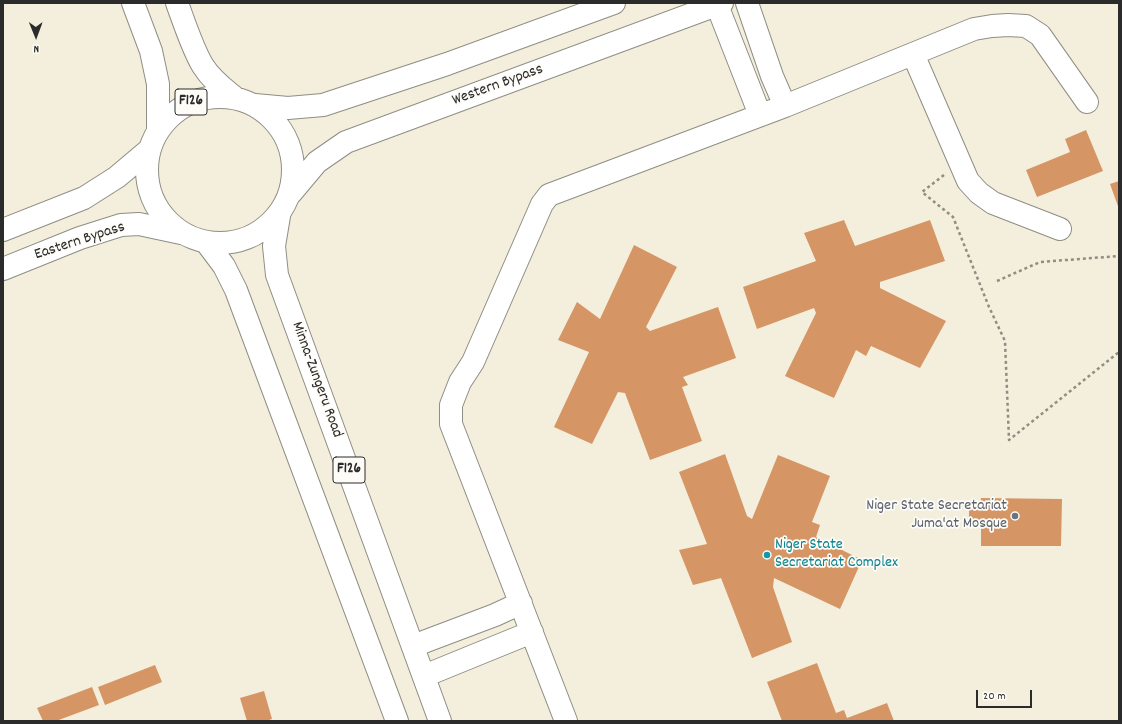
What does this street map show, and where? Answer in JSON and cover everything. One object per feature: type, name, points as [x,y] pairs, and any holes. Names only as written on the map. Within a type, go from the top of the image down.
[{"type":"main road","name":"F126","points":[[134,3],[150,51],[158,84],[158,130]]},
{"type":"main road","name":"F126","points":[[177,3],[203,66],[217,83],[234,97]]},
{"type":"main road","points":[[255,104],[288,108],[324,105],[447,64],[614,3]]},
{"type":"main road","points":[[747,3],[772,76],[785,106]]},
{"type":"main road","points":[[720,4],[760,115]]},
{"type":"main road","name":"Western Bypass","points":[[291,193],[317,162],[346,142],[720,4]]},
{"type":"main road","points":[[566,721],[451,424],[451,405],[460,382],[472,362],[542,204],[549,195],[785,106],[974,29],[997,26],[1026,26],[1040,35],[1087,102]]},
{"type":"main road","points":[[913,54],[968,181],[979,193],[993,203],[1060,229]]},
{"type":"main road","name":"F126","points":[[212,97],[234,97],[255,104],[275,120],[289,142],[294,168],[291,193],[279,216],[258,233],[233,243],[206,242],[182,233],[163,218],[151,197],[146,174],[148,150],[158,130],[172,113],[191,102],[212,97]]},
{"type":"main road","points":[[3,230],[84,198],[117,177],[148,150]]},
{"type":"main road","name":"Minna-Zungeru Road","points":[[279,216],[274,246],[277,275],[440,721]]},
{"type":"main road","name":"Eastern Bypass","points":[[3,269],[80,238],[121,225],[139,224],[182,233]]},
{"type":"main road","name":"F126","points":[[206,242],[224,266],[236,290],[396,721]]},
{"type":"main road","points":[[413,646],[521,603]]},
{"type":"main road","points":[[424,676],[532,632]]},
{"type":"path","points":[[960,163],[922,192],[953,218],[1005,342],[1009,440],[1119,352]]},
{"type":"path","points":[[997,281],[1040,262],[1119,256]]},
{"type":"building","points":[[1086,130],[1103,171],[1037,197],[1026,170],[1070,152],[1065,139]]},
{"type":"building","points":[[1119,181],[1119,209],[1110,184]]},
{"type":"building","points":[[844,220],[855,246],[930,220],[945,261],[880,282],[880,288],[946,321],[920,368],[871,346],[866,356],[856,350],[834,398],[785,376],[816,313],[814,308],[757,329],[743,287],[816,261],[804,233]]},
{"type":"building","points":[[634,245],[677,267],[646,327],[650,331],[718,307],[736,358],[683,377],[688,385],[682,387],[702,441],[650,460],[625,393],[618,392],[592,444],[554,427],[589,352],[558,340],[577,302],[600,319]]},
{"type":"building","name":"Niger State Secretariat Complex","points":[[725,454],[747,516],[752,519],[778,455],[830,476],[812,522],[820,525],[816,537],[862,560],[840,609],[774,578],[773,587],[792,642],[752,658],[721,578],[693,585],[679,550],[707,544],[679,472]]},
{"type":"building","name":"Niger State Secretariat Juma'at Mosque","points":[[981,498],[1062,499],[1061,546],[981,546],[981,525],[969,524],[969,507],[980,507]]},
{"type":"building","points":[[817,663],[836,713],[844,710],[847,718],[887,703],[894,721],[782,721],[767,682]]},
{"type":"building","points":[[155,665],[162,682],[105,705],[98,687]]},
{"type":"building","points":[[92,687],[99,705],[56,721],[43,721],[37,708]]},
{"type":"building","points":[[264,691],[272,719],[266,721],[247,721],[240,698]]},
{"type":"place","name":"Niger State Secretariat Juma'at Mosque","points":[[1015,516]]},
{"type":"place","name":"Niger State Secretariat Complex","points":[[767,555]]}]
